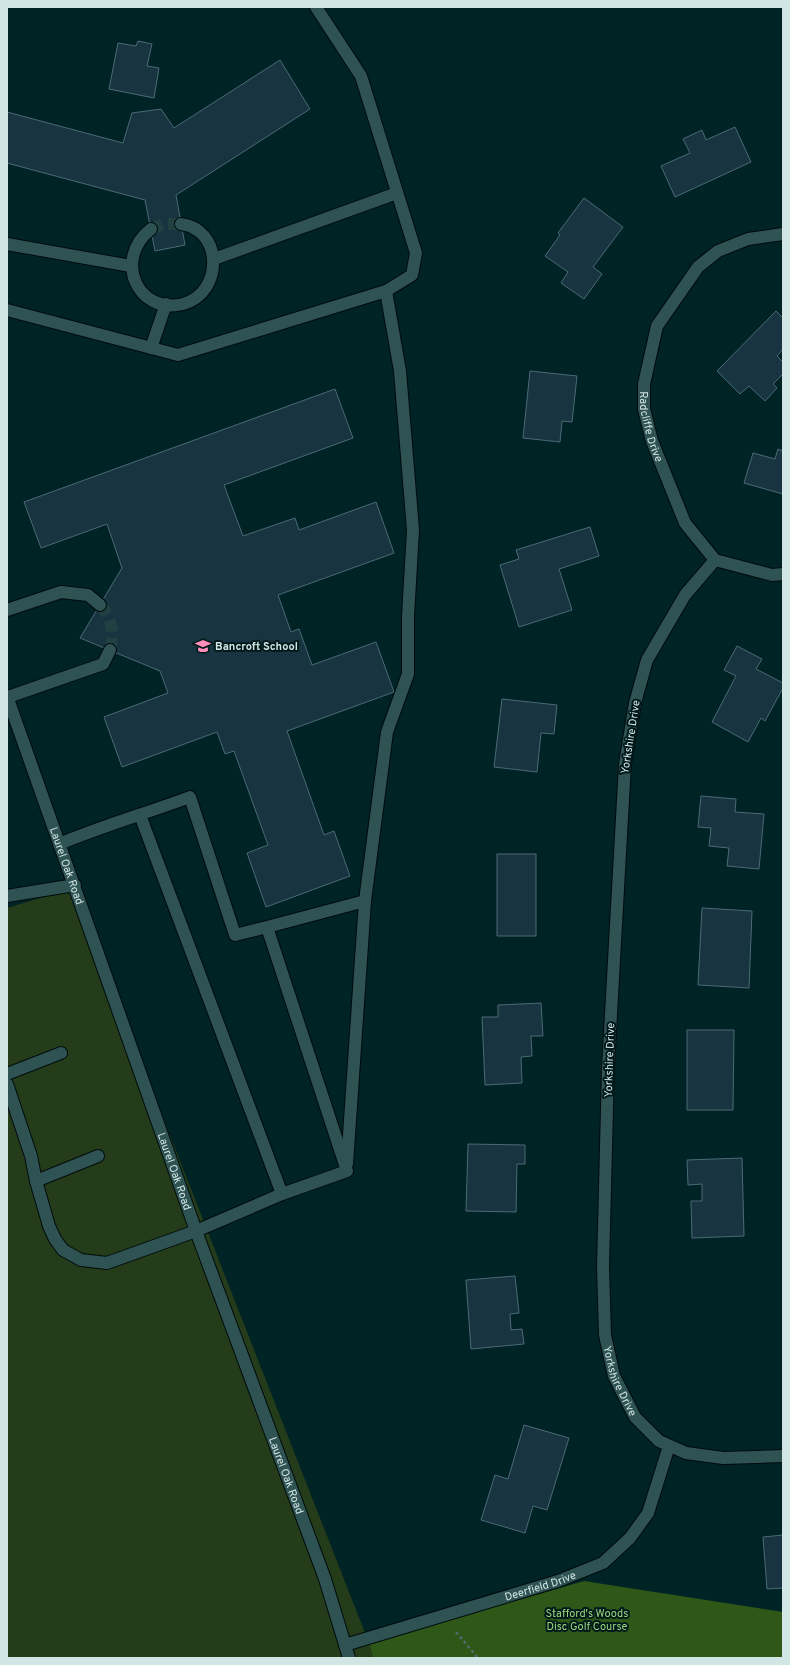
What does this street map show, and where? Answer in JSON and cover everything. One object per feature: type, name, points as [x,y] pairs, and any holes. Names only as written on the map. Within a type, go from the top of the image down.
[{"type":"street","points":[[7,310],[178,355],[386,291],[412,276],[416,253],[361,76],[316,7]]},
{"type":"street","points":[[214,260],[397,193]]},
{"type":"street","points":[[151,229],[144,234],[133,251],[131,266],[134,278],[144,293],[154,301],[166,304],[184,304],[201,294],[212,278],[214,260],[210,246],[202,235],[190,226],[181,224]]},
{"type":"street","name":"Radcliffe Drive","points":[[715,560],[685,523],[682,516],[652,441],[644,409],[644,384],[658,326],[698,267],[718,251],[748,240],[783,234]]},
{"type":"street","points":[[7,244],[131,266]]},
{"type":"street","points":[[347,1171],[365,901],[387,732],[408,674],[408,616],[413,530],[400,371],[386,291]]},
{"type":"street","points":[[151,348],[166,304]]},
{"type":"street","points":[[715,560],[772,575],[783,574]]},
{"type":"street","name":"Yorkshire Drive","points":[[715,560],[685,595],[647,660],[634,703],[625,764],[610,1045],[603,1267],[605,1335],[614,1376],[635,1417],[659,1441],[686,1453],[723,1458],[783,1456]]},
{"type":"street","points":[[7,610],[61,592],[88,595],[100,604]]},
{"type":"street","points":[[7,696],[103,664],[110,650]]},
{"type":"street","name":"Laurel Oak Road","points":[[7,696],[196,1231],[325,1579],[348,1658]]},
{"type":"street","points":[[59,844],[92,830],[190,797],[235,935],[365,901]]},
{"type":"street","points":[[140,815],[282,1194]]},
{"type":"street","points":[[7,896],[75,885]]},
{"type":"street","points":[[267,927],[347,1171]]},
{"type":"street","points":[[7,1074],[61,1053]]},
{"type":"street","points":[[7,1084],[31,1156],[36,1181],[49,1226],[55,1239],[63,1250],[81,1260],[107,1264],[196,1231],[282,1194],[347,1171]]},
{"type":"street","points":[[36,1181],[98,1156]]},
{"type":"street","name":"Deerfield Drive","points":[[345,1645],[558,1581],[603,1563],[630,1538],[648,1513],[669,1446]]},
{"type":"path","points":[[442,1616],[478,1658]]},
{"type":"green space","points":[[73,888],[369,1643],[373,1658],[7,1658],[7,908]]},
{"type":"green space","name":"Stafford's Woods Disc Golf Course","points":[[584,1581],[783,1612],[783,1658],[373,1658],[369,1643]]},
{"type":"building","points":[[138,41],[152,44],[147,66],[159,68],[154,98],[109,89],[118,43],[136,46]]},
{"type":"building","points":[[280,60],[310,109],[176,195],[185,245],[155,251],[145,200],[7,163],[7,112],[123,143],[132,113],[161,109],[174,128]]},
{"type":"building","points":[[735,127],[751,162],[675,197],[661,166],[690,153],[683,139],[702,130],[706,140]]},
{"type":"building","points":[[584,198],[623,227],[593,267],[602,274],[584,299],[561,283],[568,272],[545,256],[560,235],[558,233]]},
{"type":"building","points":[[776,311],[783,318],[783,349],[777,356],[783,362],[783,374],[773,384],[777,388],[765,401],[749,386],[740,394],[717,371]]},
{"type":"building","points":[[530,371],[577,376],[572,422],[562,421],[560,442],[523,438]]},
{"type":"building","name":"Bancroft School","points":[[335,389],[353,438],[224,485],[243,536],[295,518],[299,530],[376,502],[394,553],[278,595],[291,632],[299,629],[312,665],[376,642],[394,692],[287,731],[324,835],[334,831],[350,876],[266,907],[247,853],[268,845],[234,751],[225,754],[217,732],[122,767],[104,717],[168,693],[160,671],[80,638],[122,568],[107,524],[41,548],[24,502]]},
{"type":"building","points":[[778,449],[783,451],[783,494],[744,483],[753,453],[775,459]]},
{"type":"building","points":[[590,527],[599,556],[559,569],[572,610],[519,627],[500,565],[519,559],[516,550]]},
{"type":"building","points":[[737,646],[762,659],[756,669],[783,683],[783,688],[765,721],[761,718],[748,742],[712,722],[736,676],[724,670]]},
{"type":"building","points":[[502,699],[557,705],[554,734],[541,733],[537,772],[494,767]]},
{"type":"building","points":[[701,796],[736,799],[735,812],[764,814],[759,869],[727,866],[729,848],[709,846],[711,828],[698,827]]},
{"type":"building","points":[[497,854],[536,854],[536,936],[497,936]]},
{"type":"building","points":[[702,908],[752,911],[749,988],[698,985]]},
{"type":"building","points":[[541,1003],[543,1036],[531,1036],[532,1056],[521,1057],[522,1083],[485,1085],[482,1017],[498,1017],[498,1005]]},
{"type":"building","points":[[687,1030],[734,1030],[733,1110],[687,1110]]},
{"type":"building","points":[[468,1144],[525,1145],[525,1164],[517,1164],[516,1212],[466,1211]]},
{"type":"building","points":[[742,1158],[744,1236],[692,1238],[691,1201],[702,1201],[702,1184],[688,1185],[687,1160]]},
{"type":"building","points":[[515,1276],[519,1313],[510,1314],[511,1330],[522,1329],[524,1344],[471,1349],[466,1280]]},
{"type":"building","points":[[524,1425],[569,1438],[547,1510],[533,1506],[525,1533],[481,1520],[495,1475],[508,1479]]},
{"type":"building","points":[[783,1535],[783,1588],[767,1589],[763,1537]]},
{"type":"tunnel","points":[[151,229],[163,224],[181,224]]},
{"type":"tunnel","points":[[100,605],[110,620],[112,632],[110,650]]},
{"type":"place","name":"Bancroft School","points":[[203,646]]}]
